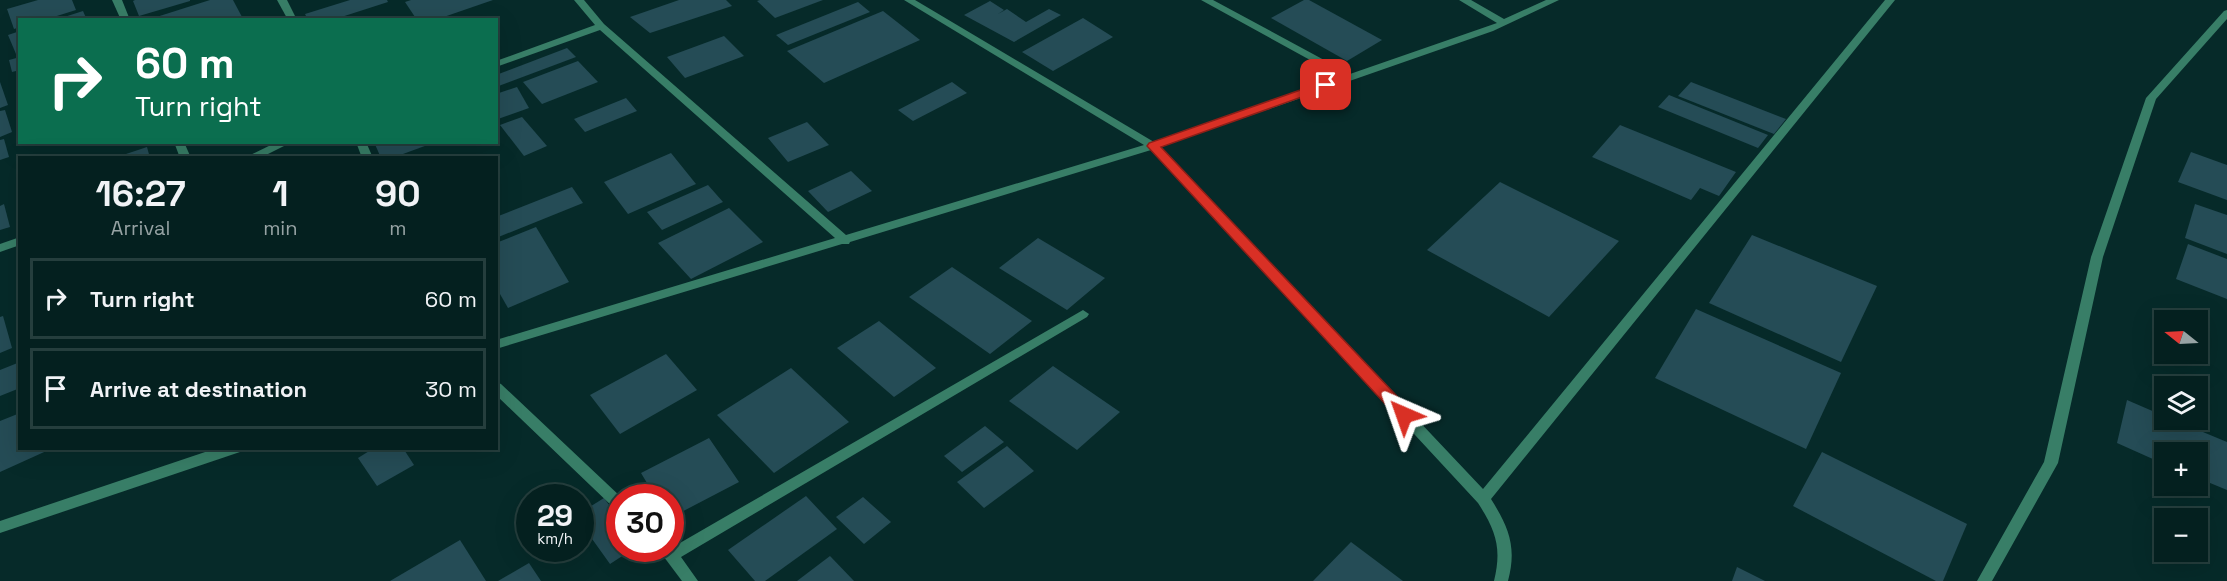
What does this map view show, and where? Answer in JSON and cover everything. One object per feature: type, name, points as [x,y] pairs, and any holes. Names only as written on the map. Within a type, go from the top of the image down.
[{"type":"street","points":[[117,0],[125,18]]},
{"type":"street","points":[[282,0],[292,18]]},
{"type":"street","points":[[579,0],[602,26],[845,241]]},
{"type":"street","points":[[909,0],[1153,146],[1483,499],[1500,526],[1507,561],[1501,581]]},
{"type":"street","points":[[1206,0],[1348,77]]},
{"type":"street","points":[[1464,0],[1504,23]]},
{"type":"street","points":[[498,344],[1153,146],[1504,23],[1554,0]]},
{"type":"street","points":[[1483,499],[1890,0]]},
{"type":"street","points":[[1984,581],[2051,463],[2097,257],[2151,98],[2227,13]]},
{"type":"street","points":[[498,63],[602,26]]},
{"type":"street","points":[[254,156],[282,144]]},
{"type":"street","points":[[0,248],[18,242]]},
{"type":"street","points":[[684,543],[1083,314]]},
{"type":"street","points":[[498,389],[606,492]]},
{"type":"street","points":[[0,527],[229,450]]},
{"type":"street","points":[[677,562],[691,581]]},
{"type":"building","points":[[38,0],[72,0],[76,10],[50,18],[18,18],[18,28],[14,29],[7,9]]},
{"type":"building","points":[[210,0],[233,0],[242,17],[240,18],[153,18]]},
{"type":"building","points":[[350,0],[387,0],[388,2],[338,18],[307,18],[305,14]]},
{"type":"building","points":[[411,0],[493,0],[441,18],[416,18],[405,2]]},
{"type":"building","points":[[679,0],[726,0],[732,6],[650,33],[630,17]]},
{"type":"building","points":[[823,0],[775,18],[757,1]]},
{"type":"building","points":[[1304,0],[1309,0],[1382,40],[1347,61],[1271,18]]},
{"type":"building","points":[[133,1],[190,1],[139,16]]},
{"type":"building","points":[[990,1],[1004,10],[998,14],[1007,9],[1026,22],[1049,9],[1061,15],[1014,42],[964,15]]},
{"type":"building","points":[[858,2],[870,12],[788,45],[776,35]]},
{"type":"building","points":[[83,11],[86,18],[61,18]]},
{"type":"building","points":[[883,11],[920,40],[824,83],[787,51]]},
{"type":"building","points":[[1083,18],[1113,37],[1053,71],[1022,52]]},
{"type":"building","points":[[18,32],[18,54],[16,54],[8,35]]},
{"type":"building","points":[[724,36],[744,56],[685,78],[667,57]]},
{"type":"building","points":[[567,48],[576,57],[498,86],[498,74]]},
{"type":"building","points":[[18,58],[18,70],[12,72],[9,60]]},
{"type":"building","points":[[578,61],[598,82],[542,104],[523,82]]},
{"type":"building","points":[[0,82],[8,105],[0,108]]},
{"type":"building","points":[[952,82],[967,93],[913,121],[898,110]]},
{"type":"building","points":[[1691,82],[1786,119],[1774,134],[1678,96]]},
{"type":"building","points":[[517,87],[529,108],[498,119],[498,93]]},
{"type":"building","points":[[1669,95],[1768,135],[1758,148],[1658,107]]},
{"type":"building","points":[[626,98],[637,111],[585,132],[574,119]]},
{"type":"building","points":[[5,110],[12,132],[0,137],[0,111]]},
{"type":"building","points":[[522,117],[547,146],[524,156],[500,125]]},
{"type":"building","points":[[807,122],[829,145],[788,162],[768,138]]},
{"type":"building","points":[[1620,125],[1736,172],[1719,196],[1700,188],[1691,200],[1592,157]]},
{"type":"building","points":[[4,139],[9,157],[0,160],[0,140]]},
{"type":"building","points":[[375,144],[430,144],[397,156],[380,156]]},
{"type":"building","points":[[147,147],[149,156],[120,156]]},
{"type":"building","points":[[2191,152],[2227,165],[2227,200],[2178,182]]},
{"type":"building","points":[[671,153],[696,184],[628,214],[604,182]]},
{"type":"building","points":[[851,171],[872,191],[828,212],[808,191]]},
{"type":"building","points":[[1500,182],[1619,241],[1549,317],[1427,250]]},
{"type":"building","points":[[708,185],[723,202],[662,230],[647,212]]},
{"type":"building","points":[[572,187],[583,203],[498,237],[498,216]]},
{"type":"building","points":[[4,204],[10,227],[0,230],[0,206]]},
{"type":"building","points":[[2195,204],[2227,215],[2227,254],[2185,238]]},
{"type":"building","points":[[729,208],[763,242],[691,279],[658,243]]},
{"type":"building","points":[[536,227],[569,282],[508,308],[498,290],[498,242]]},
{"type":"building","points":[[1752,235],[1877,286],[1841,362],[1709,303]]},
{"type":"building","points":[[1038,238],[1105,278],[1067,310],[999,268]]},
{"type":"building","points":[[2188,244],[2227,259],[2227,299],[2176,279]]},
{"type":"building","points":[[952,267],[1032,321],[990,354],[909,297]]},
{"type":"building","points":[[1696,309],[1841,373],[1806,449],[1655,378]]},
{"type":"building","points":[[3,316],[12,348],[0,353],[0,317]]},
{"type":"building","points":[[879,321],[936,368],[894,397],[837,348]]},
{"type":"building","points":[[666,354],[697,390],[620,434],[590,395]]},
{"type":"building","points":[[18,363],[18,389],[0,396],[0,370]]},
{"type":"building","points":[[1053,366],[1120,412],[1077,450],[1009,401]]},
{"type":"building","points":[[791,368],[849,422],[774,473],[717,415]]},
{"type":"building","points":[[2127,400],[2154,412],[2154,430],[2198,430],[2227,442],[2227,490],[2208,482],[2208,442],[2154,442],[2154,460],[2117,443]]},
{"type":"building","points":[[18,414],[18,450],[49,450],[0,472],[0,421]]},
{"type":"building","points":[[985,426],[1004,442],[962,472],[944,456]]},
{"type":"building","points":[[709,438],[739,482],[684,511],[684,484],[648,484],[641,473]]},
{"type":"building","points":[[1007,446],[1034,471],[984,508],[957,482]]},
{"type":"building","points":[[371,450],[404,450],[414,465],[377,486],[358,458]]},
{"type":"building","points":[[1822,452],[1967,524],[1943,581],[1936,581],[1793,506]]},
{"type":"building","points":[[806,496],[837,529],[765,581],[755,581],[728,550]]},
{"type":"building","points":[[863,497],[891,522],[864,544],[836,517]]},
{"type":"building","points":[[604,498],[606,501],[606,558],[594,542],[594,504]]},
{"type":"building","points":[[460,540],[486,581],[390,581]]},
{"type":"building","points":[[1351,542],[1403,581],[1313,581]]},
{"type":"building","points":[[830,556],[854,581],[797,581]]},
{"type":"building","points":[[529,563],[541,581],[498,581]]},
{"type":"building","points":[[1737,567],[1765,581],[1732,581]]},
{"type":"route","points":[[1326,85],[1153,146],[1404,415]]}]
